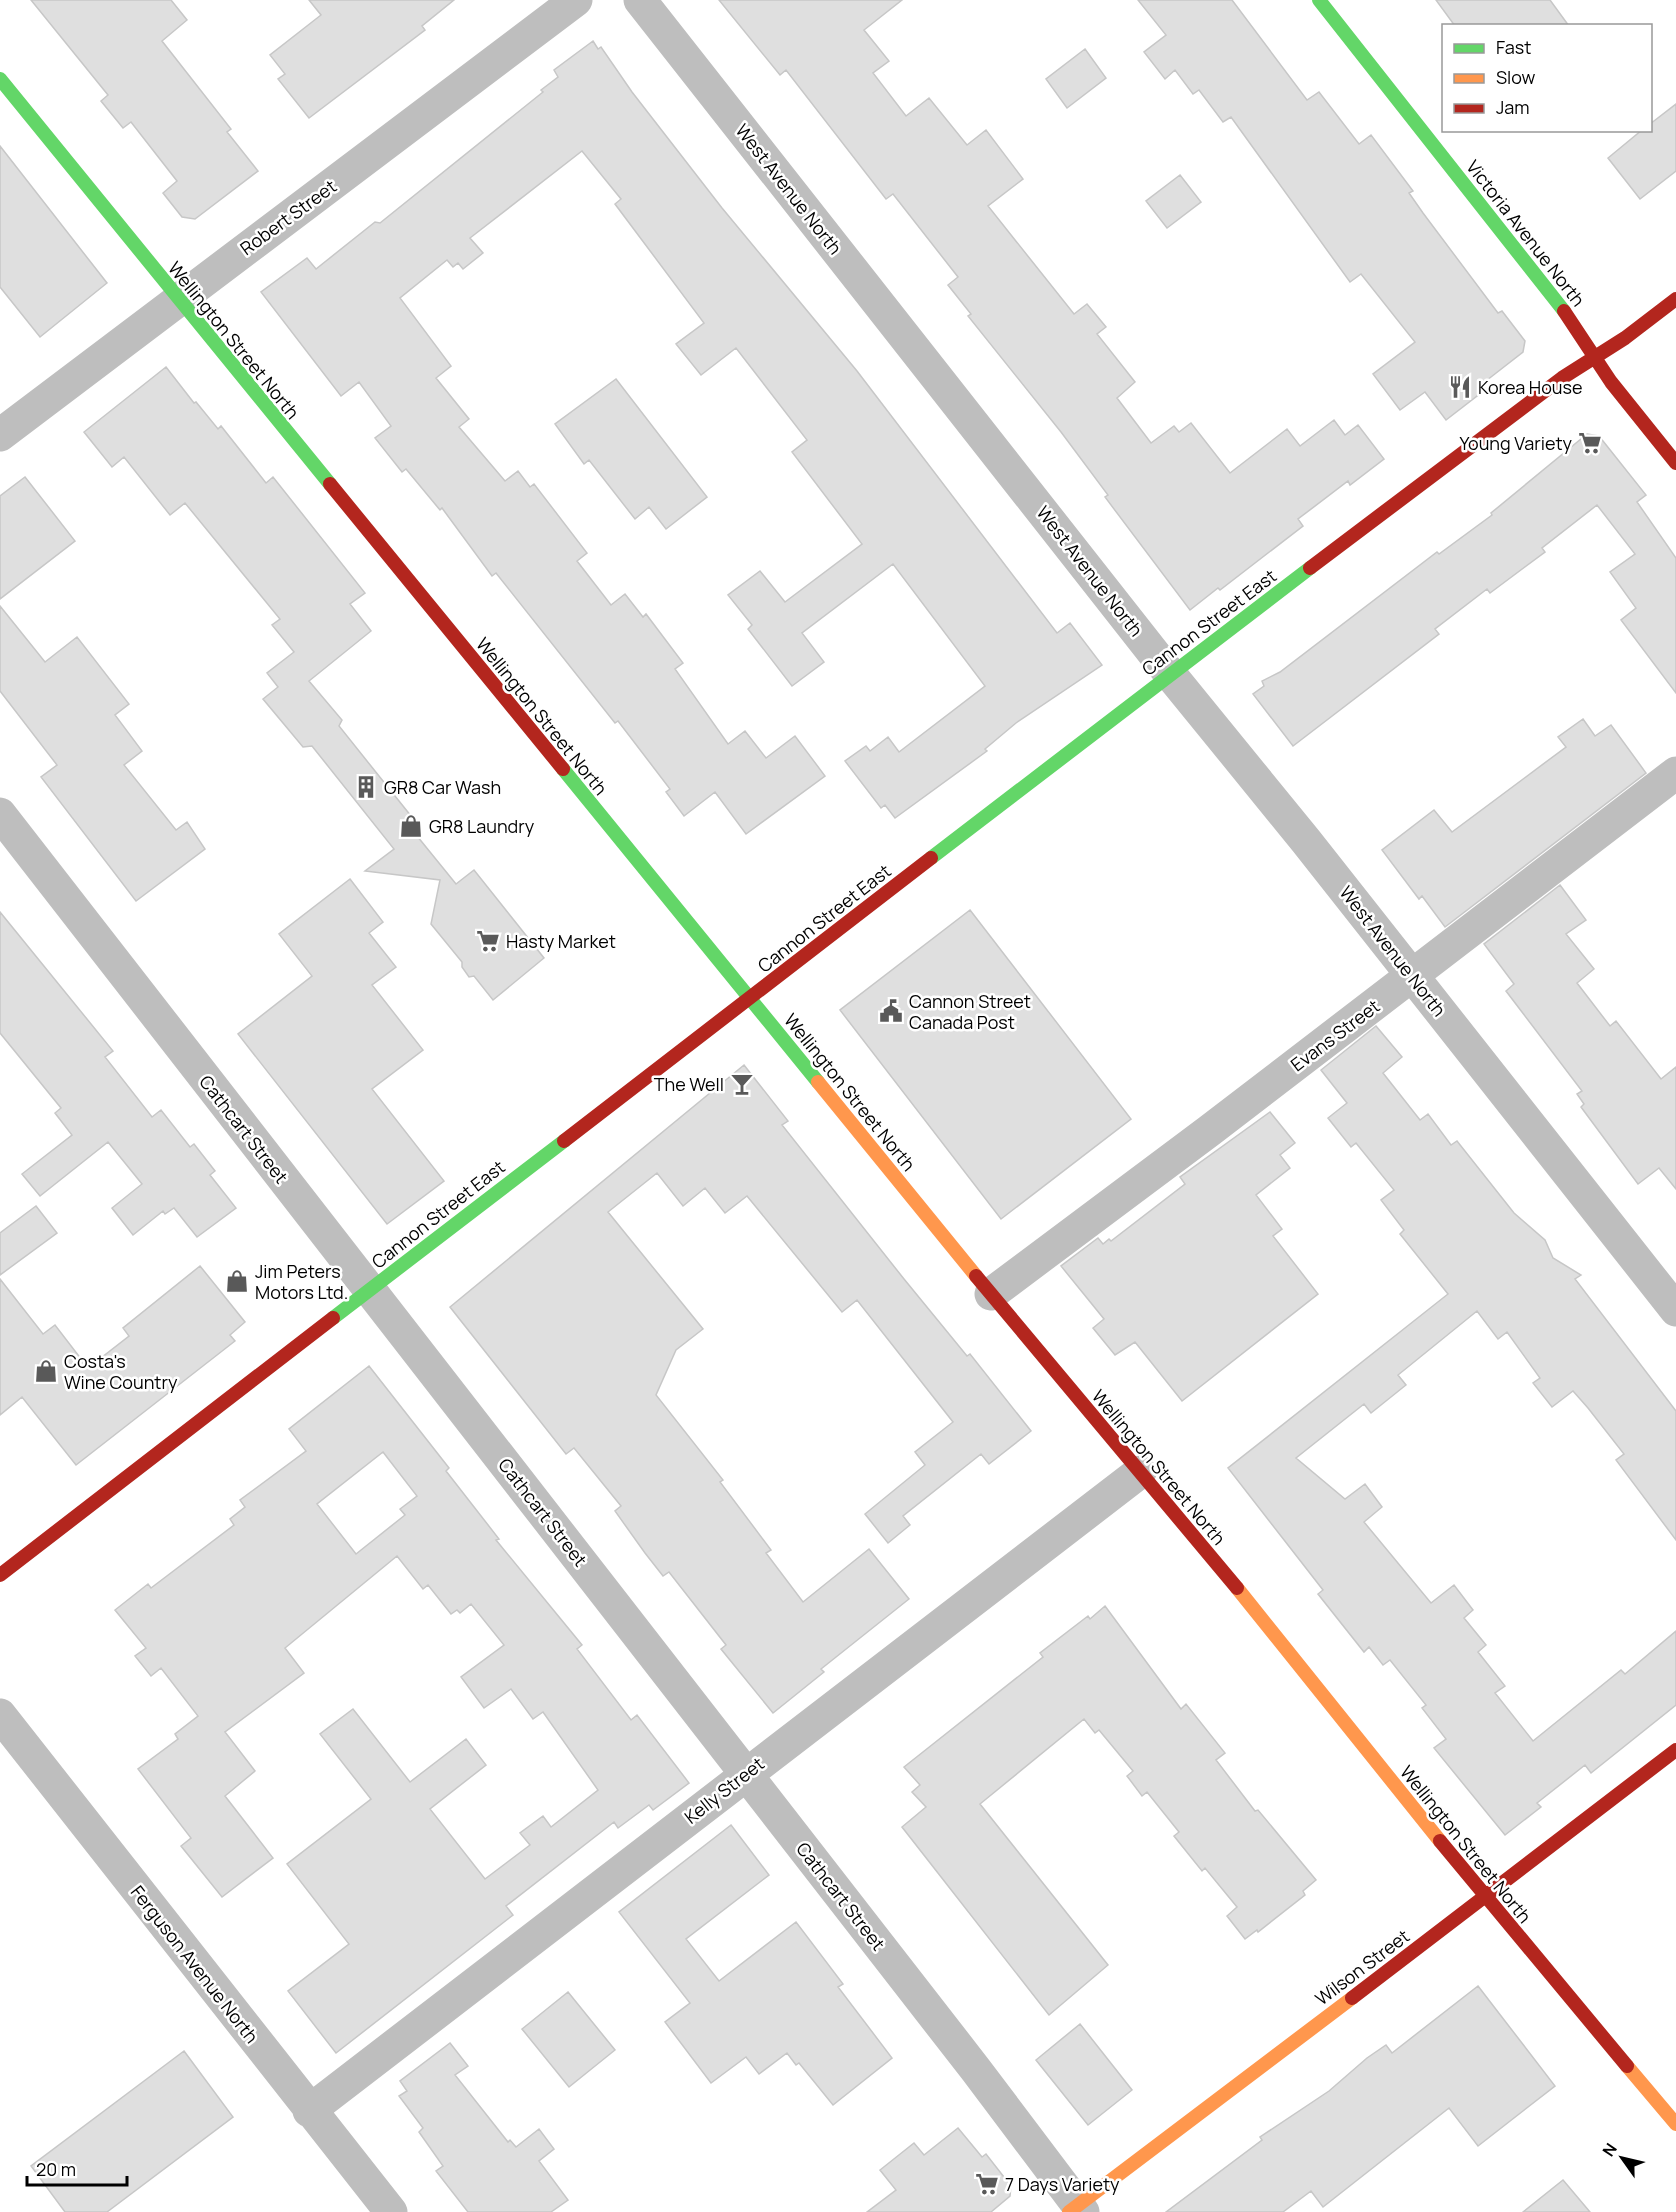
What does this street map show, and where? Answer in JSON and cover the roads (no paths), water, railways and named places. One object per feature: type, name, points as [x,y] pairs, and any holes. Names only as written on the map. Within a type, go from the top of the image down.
[{"type":"main road","name":"Victoria Avenue North","points":[[1319,0],[1541,279],[1611,382],[1676,463]]},
{"type":"main road","name":"Wellington Street North","points":[[0,79],[177,299],[991,1294],[1242,1594],[1485,1898],[1676,2124]]},
{"type":"main road","name":"Cannon Street East","points":[[0,1575],[1170,674],[1562,378],[1596,357],[1676,299]]},
{"type":"main road","name":"Wilson Street","points":[[1076,2210],[1676,1750]]},
{"type":"street","name":"Robert Street","points":[[0,435],[177,299],[409,128],[576,0]]},
{"type":"street","name":"West Avenue North","points":[[640,0],[1170,674],[1413,976],[1676,1310]]},
{"type":"street","name":"Evans Street","points":[[991,1294],[1413,976],[1676,773]]},
{"type":"street","name":"Cathcart Street","points":[[0,814],[746,1774],[1076,2210]]},
{"type":"street","name":"Kelly Street","points":[[309,2111],[1140,1472]]},
{"type":"street","name":"Ferguson Avenue North","points":[[0,1715],[309,2111],[391,2212]]},
{"type":"place","name":"Korea House","points":[[1460,387]]},
{"type":"place","name":"Young Variety","points":[[1590,443]]},
{"type":"place","name":"GR8 Car Wash","points":[[366,787]]},
{"type":"place","name":"GR8 Laundry","points":[[411,826]]},
{"type":"place","name":"Hasty Market","points":[[488,941]]},
{"type":"place","name":"Cannon Street Canada Post","points":[[891,1011]]},
{"type":"place","name":"The Well","points":[[742,1084]]},
{"type":"place","name":"Jim Peters Motors Ltd.","points":[[237,1281]]},
{"type":"place","name":"Costa's Wine Country","points":[[46,1371]]},
{"type":"place","name":"7 Days Variety","points":[[987,2184]]}]
